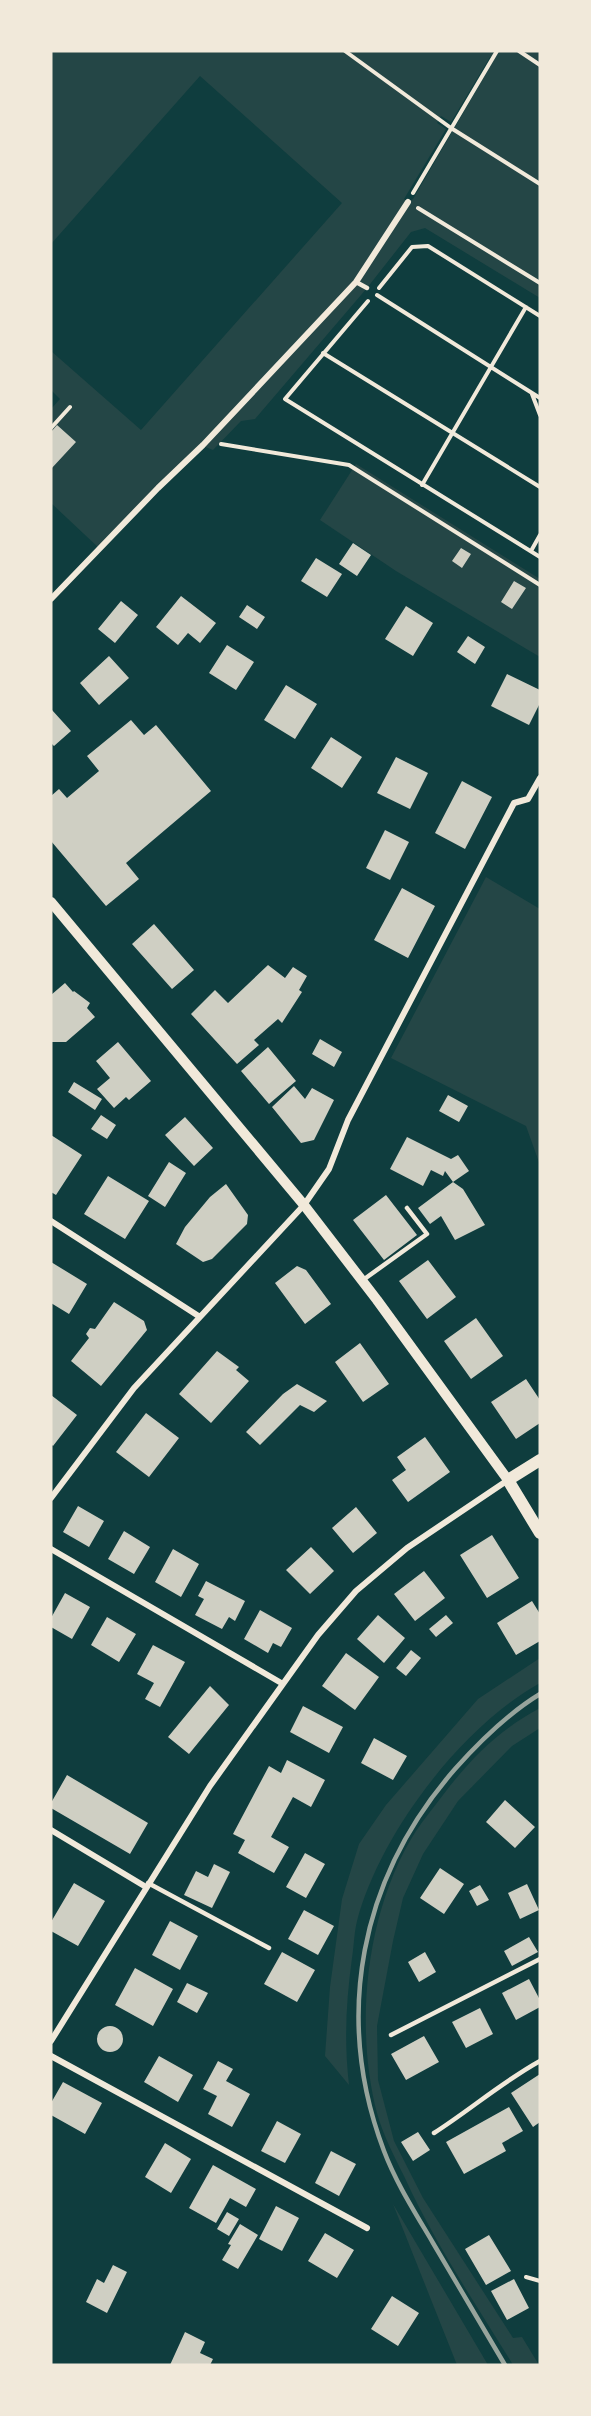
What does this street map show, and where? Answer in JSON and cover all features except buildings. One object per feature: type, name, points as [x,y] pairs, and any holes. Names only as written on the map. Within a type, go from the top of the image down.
[{"type":"main road","points":[[540,1460],[508,1480],[540,1533]]},
{"type":"street","points":[[51,599],[158,488],[203,446],[356,282],[408,202]]},
{"type":"street","points":[[51,1498],[134,1388],[304,1204],[329,1169],[348,1120],[514,803],[528,799],[540,778]]},
{"type":"street","points":[[51,902],[304,1204],[508,1480],[407,1548],[357,1591],[318,1635],[210,1786],[51,2041]]},
{"type":"street","points":[[51,1221],[200,1317]]},
{"type":"street","points":[[51,1549],[283,1684]]},
{"type":"street","points":[[51,1830],[147,1885]]},
{"type":"street","points":[[51,2056],[368,2228]]},
{"type":"lane","points":[[356,282],[367,288]]},
{"type":"lane","points":[[362,1281],[427,1234],[407,1208]]},
{"type":"lane","points":[[147,1885],[268,1948]]},
{"type":"lane","points":[[391,2035],[540,1959]]},
{"type":"lane","points":[[434,2133],[467,2112],[509,2078],[540,2061]]},
{"type":"path","points":[[345,51],[451,128],[540,183]]},
{"type":"path","points":[[496,51],[408,202],[540,283]]},
{"type":"path","points":[[519,51],[527,53],[540,65]]},
{"type":"path","points":[[540,316],[428,246],[412,247],[285,399],[540,557]]},
{"type":"path","points":[[375,293],[540,398]]},
{"type":"path","points":[[422,484],[526,307]]},
{"type":"path","points":[[323,353],[540,487]]},
{"type":"path","points":[[532,393],[540,391]]},
{"type":"path","points":[[532,393],[540,415]]},
{"type":"path","points":[[51,428],[70,407]]},
{"type":"path","points":[[219,444],[348,465],[540,585]]},
{"type":"path","points":[[531,551],[540,535]]},
{"type":"path","points":[[526,2277],[540,2281]]},
{"type":"shaded area","points":[[51,51],[540,51],[540,298],[425,228],[411,232],[367,288],[255,419],[241,421],[213,450],[203,446],[100,549],[51,503],[51,409],[60,399],[51,390],[51,351],[141,430],[342,203],[200,76],[51,244]],"holes":[[[490,57],[494,60],[413,199],[408,202],[404,199],[446,129],[437,123],[441,116],[451,122]]]},
{"type":"shaded area","points":[[356,464],[540,579],[540,657],[396,571],[320,520]]},
{"type":"shaded area","points":[[486,877],[540,909],[540,1165],[526,1126],[391,1058]]},
{"type":"shaded area","points":[[540,1658],[540,1683],[510,1702],[453,1755],[404,1819],[384,1853],[368,1888],[356,1926],[348,1990],[346,2037],[349,2085],[325,2056],[330,1987],[342,1899],[359,1844],[386,1805],[478,1699]]},
{"type":"shaded area","points":[[540,1708],[540,1728],[512,1746],[458,1801],[423,1854],[403,1898],[377,2026],[378,2080],[394,2141],[423,2198],[513,2338],[522,2337],[539,2365],[513,2365],[442,2248],[416,2201],[386,2137],[377,2113],[370,2079],[366,2043],[366,2006],[369,1968],[386,1896],[399,1862],[416,1831],[475,1757],[499,1735]]},
{"type":"shaded area","points":[[393,2204],[488,2365],[457,2365]]},
{"type":"railway","points":[[505,2365],[407,2198],[384,2151],[369,2100],[360,2050],[359,2000],[365,1950],[377,1902],[397,1856],[423,1811],[455,1769],[484,1738],[516,1710],[540,1694]]}]
